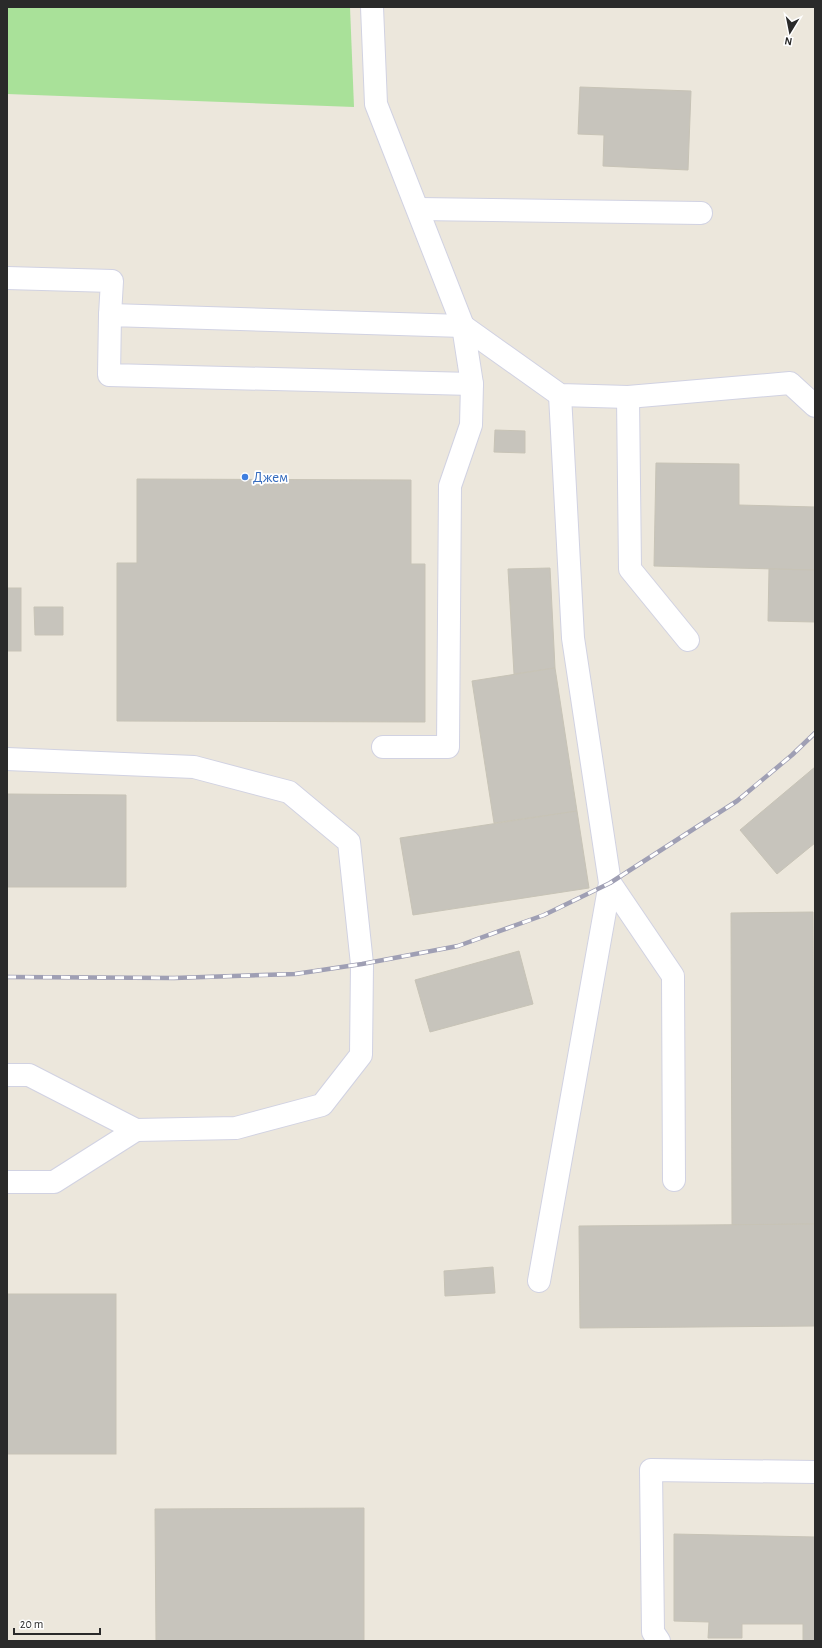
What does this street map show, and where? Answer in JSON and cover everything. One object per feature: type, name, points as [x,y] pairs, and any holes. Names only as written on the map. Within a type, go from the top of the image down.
[{"type":"lane","points":[[372,7],[376,104],[463,326],[472,384],[471,425],[450,486],[448,747],[383,747]]},
{"type":"lane","points":[[418,209],[701,213]]},
{"type":"lane","points":[[7,278],[112,281],[109,374],[472,384]]},
{"type":"lane","points":[[110,315],[463,326],[560,395],[628,397],[790,383],[815,406]]},
{"type":"lane","points":[[539,1281],[610,883],[573,638],[560,395]]},
{"type":"lane","points":[[628,397],[630,569],[688,640]]},
{"type":"lane","points":[[7,759],[194,766],[289,792],[349,842],[362,964],[361,1055],[322,1106],[236,1128],[136,1130],[29,1075],[7,1075]]},
{"type":"lane","points":[[610,883],[673,976],[674,1180]]},
{"type":"lane","points":[[7,1182],[54,1182],[136,1130]]},
{"type":"lane","points":[[659,1641],[653,1632],[651,1470],[815,1472]]},
{"type":"green space","points":[[7,7],[350,7],[354,107],[7,94]]},
{"type":"building","points":[[580,87],[691,91],[688,170],[603,166],[604,135],[578,134]]},
{"type":"building","points":[[495,430],[525,431],[525,453],[494,452]]},
{"type":"building","points":[[656,463],[739,464],[739,505],[815,507],[815,570],[654,566]]},
{"type":"building","points":[[137,479],[411,480],[411,564],[425,564],[425,722],[117,721],[117,563],[137,563]]},
{"type":"building","points":[[550,568],[555,668],[514,674],[508,569]]},
{"type":"building","points":[[769,569],[815,570],[815,622],[768,621]]},
{"type":"building","points":[[7,588],[21,588],[21,651],[7,651]]},
{"type":"building","points":[[34,607],[63,607],[63,635],[35,635]]},
{"type":"building","points":[[555,668],[577,811],[494,823],[472,681]]},
{"type":"building","points":[[815,767],[815,843],[777,874],[740,830]]},
{"type":"building","points":[[7,794],[126,795],[126,887],[7,887]]},
{"type":"building","points":[[577,811],[589,888],[413,915],[400,838]]},
{"type":"building","points":[[813,912],[815,1224],[732,1225],[731,913]]},
{"type":"building","points":[[519,951],[533,1004],[430,1032],[415,980]]},
{"type":"building","points":[[815,1224],[815,1326],[580,1328],[579,1226]]},
{"type":"building","points":[[493,1267],[495,1293],[445,1296],[444,1271]]},
{"type":"building","points":[[7,1294],[116,1294],[116,1454],[7,1454]]},
{"type":"building","points":[[364,1508],[364,1641],[156,1641],[155,1509]]},
{"type":"building","points":[[674,1534],[815,1537],[815,1641],[803,1641],[803,1624],[742,1624],[742,1638],[708,1638],[709,1622],[674,1621]]},
{"type":"railway","points":[[7,977],[174,978],[295,974],[362,964],[458,946],[544,915],[610,883],[737,801],[792,755],[815,733]]},
{"type":"place","name":"Джем","points":[[245,477]]}]
